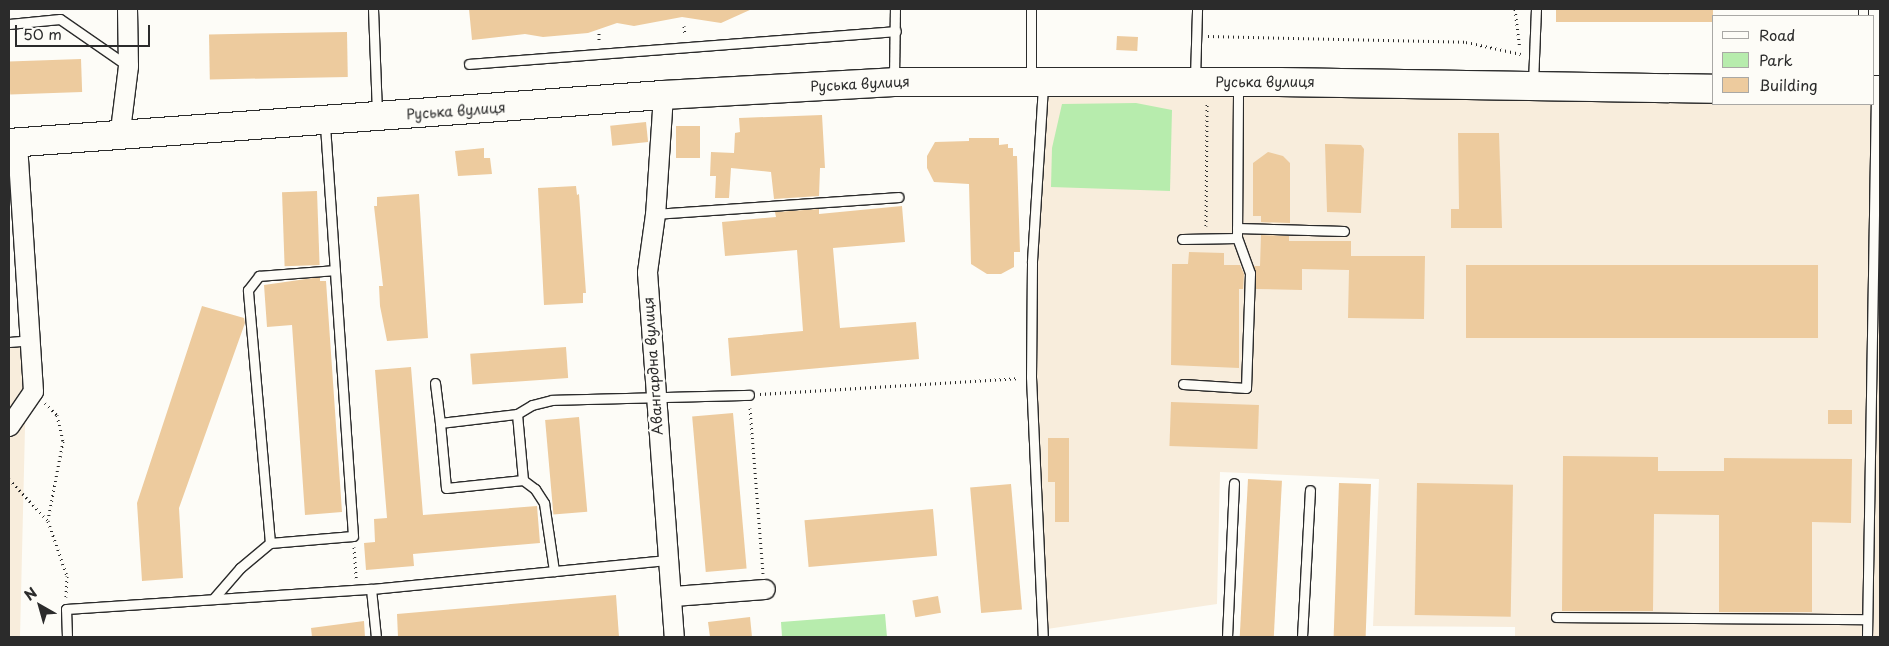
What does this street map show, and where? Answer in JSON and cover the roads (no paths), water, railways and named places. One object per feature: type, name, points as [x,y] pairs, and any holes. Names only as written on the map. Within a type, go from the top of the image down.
[{"type":"main road","name":"Руська вулиця","points":[[13,143],[119,138],[663,95],[894,82],[1037,80],[1201,91],[1238,82],[1712,89]]},
{"type":"street","points":[[119,138],[128,66],[127,9]]},
{"type":"street","name":"Авангардна вулиця","points":[[663,95],[655,214],[647,272],[668,560],[673,596],[674,637]]},
{"type":"street","points":[[9,426],[33,391],[13,143]]},
{"type":"street","points":[[673,596],[765,589]]},
{"type":"lane","points":[[372,9],[377,117]]},
{"type":"lane","points":[[894,82],[896,9]]},
{"type":"lane","points":[[1031,9],[1037,80],[1031,377],[1043,637]]},
{"type":"lane","points":[[1197,9],[1196,36],[1201,91]]},
{"type":"lane","points":[[1533,87],[1536,9]]},
{"type":"lane","points":[[9,24],[60,19],[128,66]]},
{"type":"lane","points":[[469,64],[896,31]]},
{"type":"lane","points":[[1183,384],[1246,388],[1250,273],[1237,233],[1238,82]]},
{"type":"lane","points":[[1867,637],[1876,90]]},
{"type":"lane","points":[[214,598],[240,568],[270,543],[353,536],[325,121]]},
{"type":"lane","points":[[655,214],[898,197]]},
{"type":"lane","points":[[1182,239],[1206,238],[1237,233],[1344,231]]},
{"type":"lane","points":[[270,543],[248,290],[259,276],[335,270]]},
{"type":"lane","points":[[9,342],[30,340]]},
{"type":"lane","points":[[435,382],[446,488],[523,480],[535,489],[544,503],[554,571]]},
{"type":"lane","points":[[440,423],[518,414],[532,406],[552,400],[749,395]]},
{"type":"lane","points":[[518,414],[523,480]]},
{"type":"lane","points":[[1227,637],[1234,483]]},
{"type":"lane","points":[[1302,637],[1310,490]]},
{"type":"lane","points":[[67,637],[66,609],[371,589],[668,560]]},
{"type":"lane","points":[[371,589],[376,637]]},
{"type":"lane","points":[[1556,617],[1867,619]]}]
